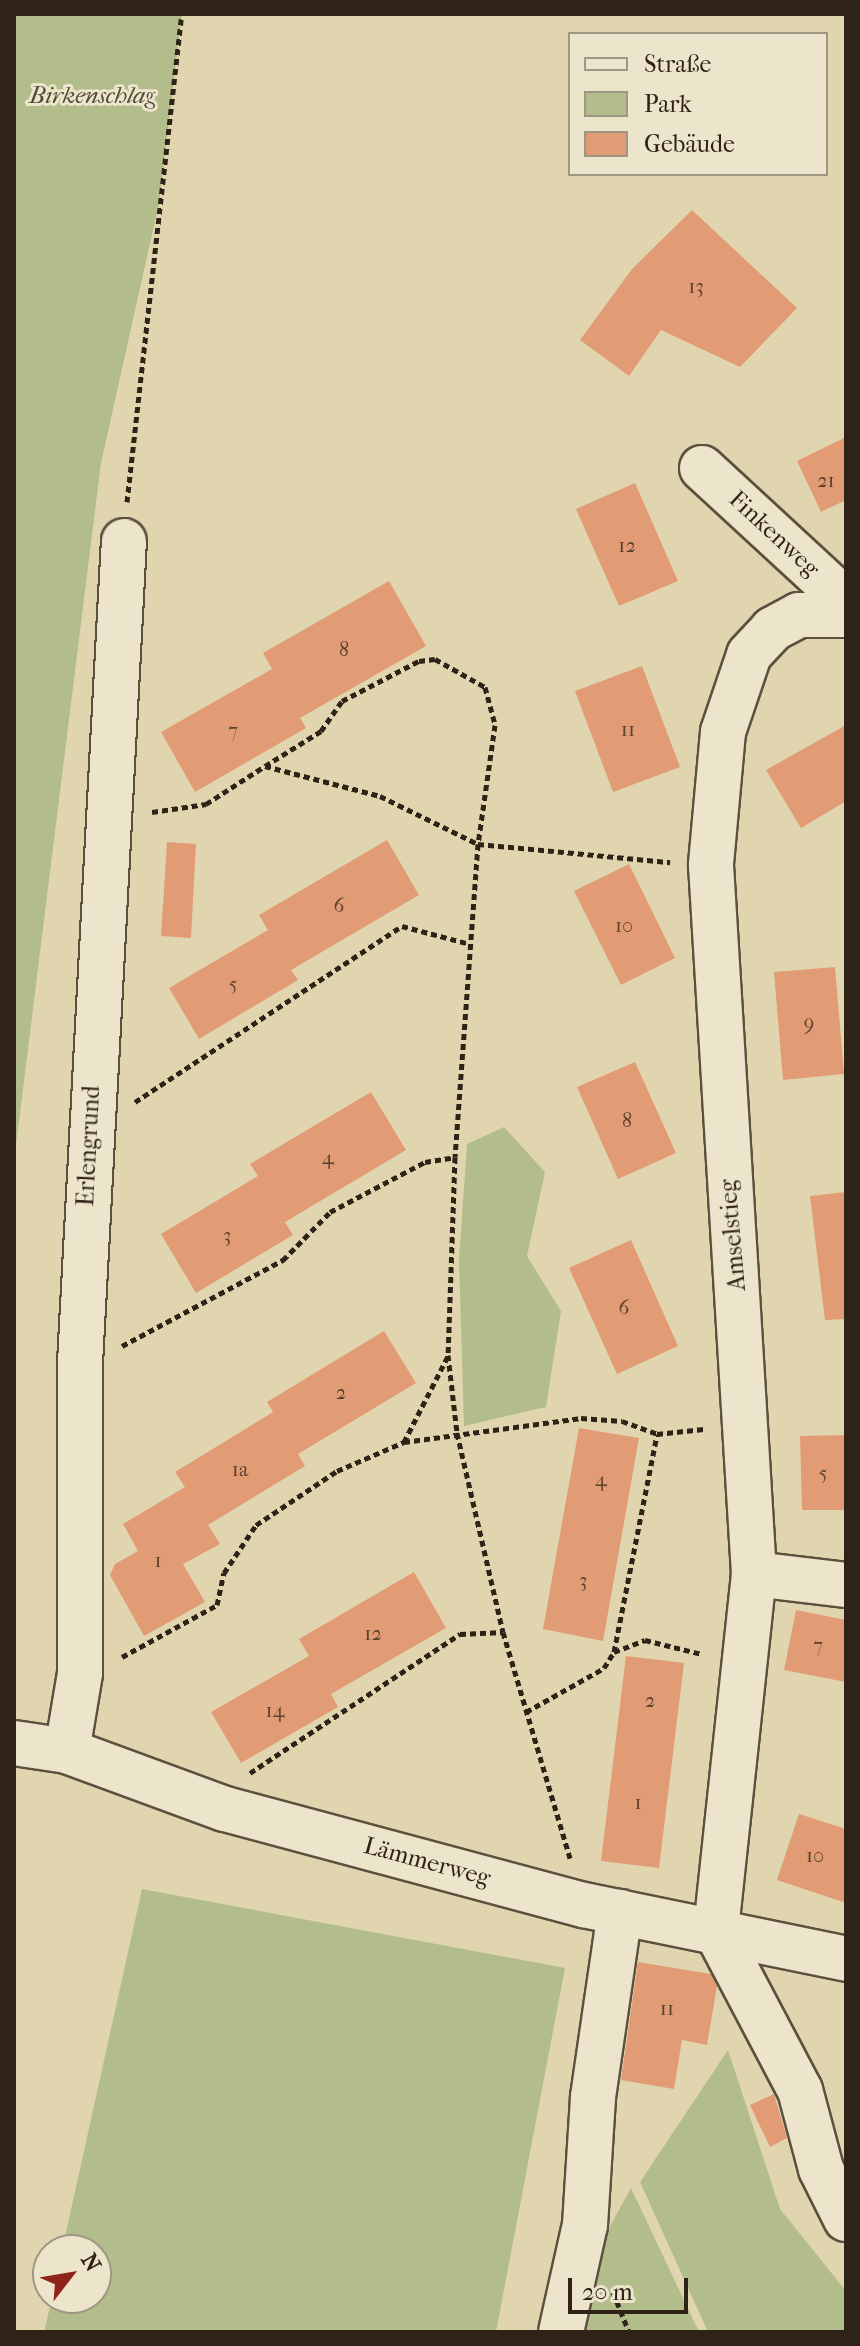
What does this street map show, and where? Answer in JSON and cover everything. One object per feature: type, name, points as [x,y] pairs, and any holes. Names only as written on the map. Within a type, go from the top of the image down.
[{"type":"street","name":"Finkenweg","points":[[702,468],[846,601]]},
{"type":"street","name":"Erlengrund","points":[[67,1751],[80,1673],[80,1363],[89,1133],[110,819],[124,541]]},
{"type":"street","name":"Amselstieg","points":[[716,1931],[754,1574],[749,1424],[717,1038],[711,865],[723,732],[749,655],[773,629],[799,615],[846,615]]},
{"type":"street","points":[[754,1574],[846,1585]]},
{"type":"street","name":"Lämmerweg","points":[[14,1743],[67,1751],[225,1809],[602,1908],[846,1959]]},
{"type":"street","points":[[561,2332],[585,2225],[602,1908]]},
{"type":"street","points":[[716,1931],[800,2090],[821,2169],[846,2219]]},
{"type":"path","points":[[124,541],[182,14]]},
{"type":"path","points":[[110,819],[206,804],[321,731],[342,701],[419,661],[435,659],[485,687],[495,725],[478,844],[470,944],[455,1157],[448,1355],[457,1433],[503,1632],[526,1712],[602,1908]]},
{"type":"path","points":[[265,766],[380,796],[478,844],[711,865]]},
{"type":"path","points":[[89,1133],[402,926],[470,944]]},
{"type":"path","points":[[80,1363],[146,1337],[283,1260],[330,1212],[425,1162],[455,1157]]},
{"type":"path","points":[[404,1442],[448,1355]]},
{"type":"path","points":[[80,1673],[102,1668],[217,1605],[224,1573],[256,1525],[337,1471],[404,1442],[581,1418],[622,1421],[657,1434],[749,1424]]},
{"type":"path","points":[[526,1712],[604,1668],[614,1652],[657,1434]]},
{"type":"path","points":[[225,1809],[249,1773],[460,1634],[503,1632]]},
{"type":"path","points":[[614,1652],[645,1640],[746,1666]]},
{"type":"green space","name":"Birkenschlag","points":[[14,14],[182,14],[159,203],[101,463],[14,1161]]},
{"type":"green space","points":[[504,1127],[545,1172],[527,1256],[561,1311],[546,1407],[464,1426],[459,1259],[467,1144]]},
{"type":"green space","points":[[142,1889],[565,1968],[496,2332],[44,2332],[48,2314],[112,2314],[112,2234],[66,2234]]},
{"type":"green space","points":[[728,2050],[780,2209],[846,2291],[846,2332],[708,2332],[640,2182]]},
{"type":"green space","points":[[631,2188],[699,2332],[579,2332],[596,2252]]},
{"type":"building","points":[[692,210],[797,308],[740,367],[661,330],[629,376],[580,340],[632,269]]},
{"type":"building","points":[[846,437],[846,500],[821,512],[797,461]]},
{"type":"building","points":[[635,483],[678,581],[619,606],[576,509]]},
{"type":"building","points":[[389,581],[426,646],[300,718],[306,728],[195,792],[161,732],[272,669],[263,653]]},
{"type":"building","points":[[642,666],[680,767],[613,792],[575,691]]},
{"type":"building","points":[[846,725],[846,801],[801,828],[766,770]]},
{"type":"building","points":[[387,840],[419,895],[291,970],[298,980],[199,1039],[169,988],[268,930],[259,915]]},
{"type":"building","points":[[167,842],[196,844],[191,938],[161,936]]},
{"type":"building","points":[[629,864],[675,958],[621,985],[574,891]]},
{"type":"building","points":[[835,967],[844,1074],[783,1080],[774,972]]},
{"type":"building","points":[[635,1062],[676,1153],[618,1179],[577,1087]]},
{"type":"building","points":[[371,1092],[406,1150],[285,1222],[293,1235],[196,1293],[161,1234],[258,1176],[250,1164]]},
{"type":"building","points":[[846,1192],[846,1319],[825,1320],[810,1196]]},
{"type":"building","points":[[631,1240],[678,1346],[617,1374],[569,1268]]},
{"type":"building","points":[[384,1331],[416,1383],[298,1454],[305,1466],[208,1525],[220,1544],[183,1564],[205,1602],[144,1636],[110,1575],[115,1564],[138,1551],[123,1524],[185,1487],[175,1472],[273,1412],[267,1402]]},
{"type":"building","points":[[579,1428],[639,1438],[603,1641],[543,1629]]},
{"type":"building","points":[[846,1435],[846,1510],[802,1510],[800,1436]]},
{"type":"building","points":[[414,1572],[446,1628],[331,1694],[338,1707],[241,1763],[211,1712],[309,1656],[299,1639]]},
{"type":"building","points":[[796,1610],[846,1620],[846,1682],[784,1670]]},
{"type":"building","points":[[626,1656],[684,1663],[659,1868],[601,1861]]},
{"type":"building","points":[[799,1814],[846,1829],[846,1903],[777,1880]]},
{"type":"building","points":[[638,1962],[711,1974],[717,1986],[707,2045],[682,2040],[674,2089],[621,2080]]},
{"type":"building","points":[[774,2094],[787,2138],[770,2147],[750,2105]]}]
